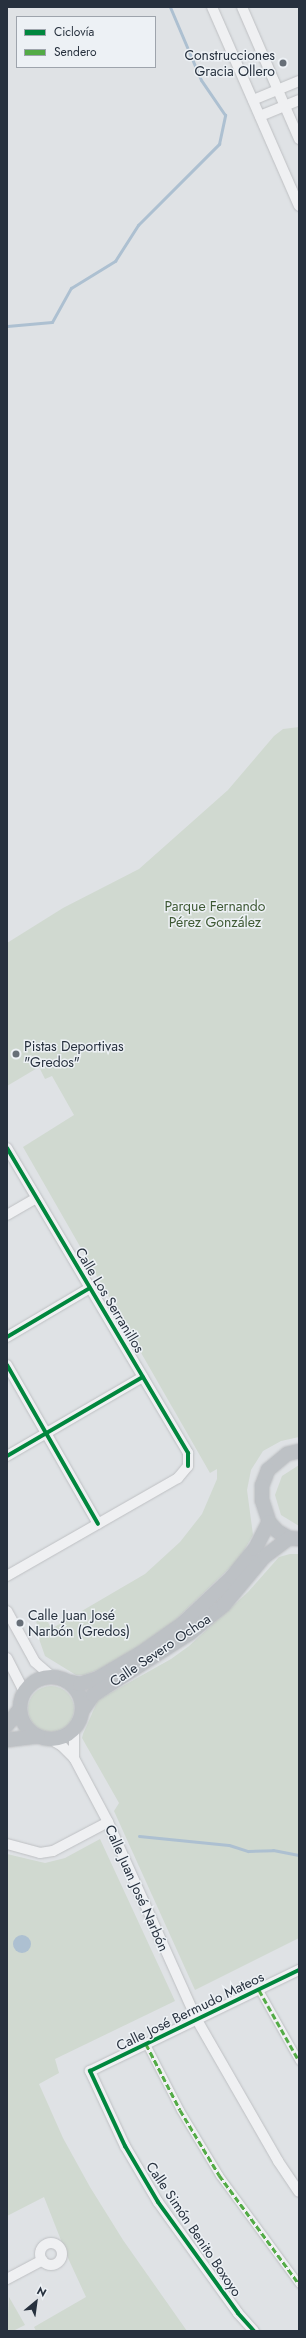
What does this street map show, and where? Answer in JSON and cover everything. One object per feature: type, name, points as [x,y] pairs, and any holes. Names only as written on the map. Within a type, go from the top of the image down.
[{"type":"main road","points":[[294,1538],[269,1522],[262,1500],[262,1486],[268,1470],[287,1454],[299,1450]]},
{"type":"main road","name":"Calle Severo Ochoa","points":[[66,1681],[80,1684],[98,1678],[141,1653],[182,1624],[232,1577],[255,1549],[269,1522]]},
{"type":"main road","name":"Calle Severo Ochoa","points":[[82,1711],[93,1695],[190,1633],[224,1605],[264,1557],[294,1538]]},
{"type":"main road","points":[[7,1725],[19,1710],[24,1692],[38,1680],[52,1677],[66,1681],[76,1690],[82,1711],[74,1728],[66,1735],[7,1740]]},
{"type":"main road","points":[[19,1710],[25,1726],[44,1738]]},
{"type":"street","points":[[212,7],[299,206]]},
{"type":"street","points":[[242,7],[299,139]]},
{"type":"street","points":[[253,100],[278,91],[299,81]]},
{"type":"street","points":[[260,116],[299,100]]},
{"type":"street","name":"Calle Los Serranillos","points":[[7,1148],[188,1453],[188,1466],[178,1478],[98,1524]]},
{"type":"street","points":[[7,1215],[36,1198]]},
{"type":"street","points":[[7,1336],[90,1288]]},
{"type":"street","points":[[7,1365],[98,1524],[7,1576]]},
{"type":"street","points":[[7,1456],[143,1377]]},
{"type":"street","points":[[7,1611],[35,1662],[52,1677]]},
{"type":"street","points":[[7,1658],[24,1692]]},
{"type":"street","name":"Calle Juan José Narbón","points":[[74,1728],[74,1758]]},
{"type":"street","name":"Calle Juan José Narbón","points":[[44,1738],[62,1746],[74,1758],[108,1822],[197,2020],[278,2161],[299,2192]]},
{"type":"street","points":[[7,1844],[40,1853],[53,1851],[108,1822]]},
{"type":"street","name":"Calle José Bermudo Mateos","points":[[90,2071],[299,1970]]},
{"type":"street","points":[[259,1990],[299,2061]]},
{"type":"street","points":[[146,2044],[180,2110],[220,2175],[299,2284]]},
{"type":"street","name":"Calle Simón Benito Boxoyo","points":[[90,2071],[125,2146],[158,2202],[238,2313],[254,2331]]},
{"type":"street","points":[[7,2279],[42,2260]]},
{"type":"green space","name":"Parque Fernando Pérez González","points":[[299,727],[299,1437],[281,1441],[263,1451],[251,1470],[247,1490],[253,1535],[239,1559],[169,1626],[130,1652],[100,1669],[84,1675],[76,1675],[45,1656],[38,1636],[42,1633],[36,1622],[40,1619],[48,1622],[51,1629],[145,1574],[180,1542],[202,1514],[217,1479],[217,1469],[210,1473],[23,1147],[74,1115],[52,1076],[45,1079],[39,1067],[7,1086],[7,943],[63,908],[139,869],[228,790],[274,736],[283,729]]},
{"type":"green space","points":[[299,1465],[299,1526],[281,1515],[275,1495],[282,1476]]},
{"type":"green space","points":[[290,1554],[299,1554],[299,1938],[195,1990],[114,1811],[119,1803],[82,1738],[98,1700],[171,1659],[189,1646],[248,1592],[279,1557]]},
{"type":"green space","points":[[56,1686],[68,1692],[73,1700],[73,1718],[68,1726],[60,1731],[46,1732],[34,1726],[29,1718],[28,1704],[34,1692],[42,1687]]},
{"type":"green space","points":[[100,1839],[175,2001],[55,2059],[59,2073],[39,2084],[63,2138],[90,2187],[123,2240],[187,2331],[36,2331],[34,2327],[86,2297],[68,2258],[44,2197],[7,2216],[7,1854],[45,1863],[65,1858]]},
{"type":"green space","points":[[9,2297],[25,2325],[13,2331],[7,2331]]},
{"type":"water","points":[[22,1935],[28,1938],[31,1944],[28,1950],[22,1953],[16,1950],[13,1944],[16,1938]]},
{"type":"waterway","points":[[7,326],[52,322],[71,288],[115,261],[138,225],[219,144],[225,115],[201,80],[170,7]]},
{"type":"waterway","points":[[139,1836],[229,1845],[248,1851],[273,1850],[299,1855]]},
{"type":"marked path","points":[[259,1990],[299,2061]]},
{"type":"marked path","points":[[146,2044],[180,2110],[219,2175],[299,2284]]},
{"type":"cycle path","points":[[7,1148],[188,1453],[188,1466]]},
{"type":"cycle path","points":[[7,1337],[90,1288]]},
{"type":"cycle path","points":[[7,1365],[98,1524]]},
{"type":"cycle path","points":[[7,1456],[143,1377]]},
{"type":"cycle path","points":[[254,2331],[238,2313],[158,2202],[125,2146],[90,2071],[299,1970]]},
{"type":"place","name":"Construcciones Gracia Ollero","points":[[283,63]]},
{"type":"place","name":"Pistas Deportivas \"Gredos\"","points":[[16,1054]]},
{"type":"place","name":"Calle Juan José Narbón (Gredos)","points":[[20,1623]]}]
